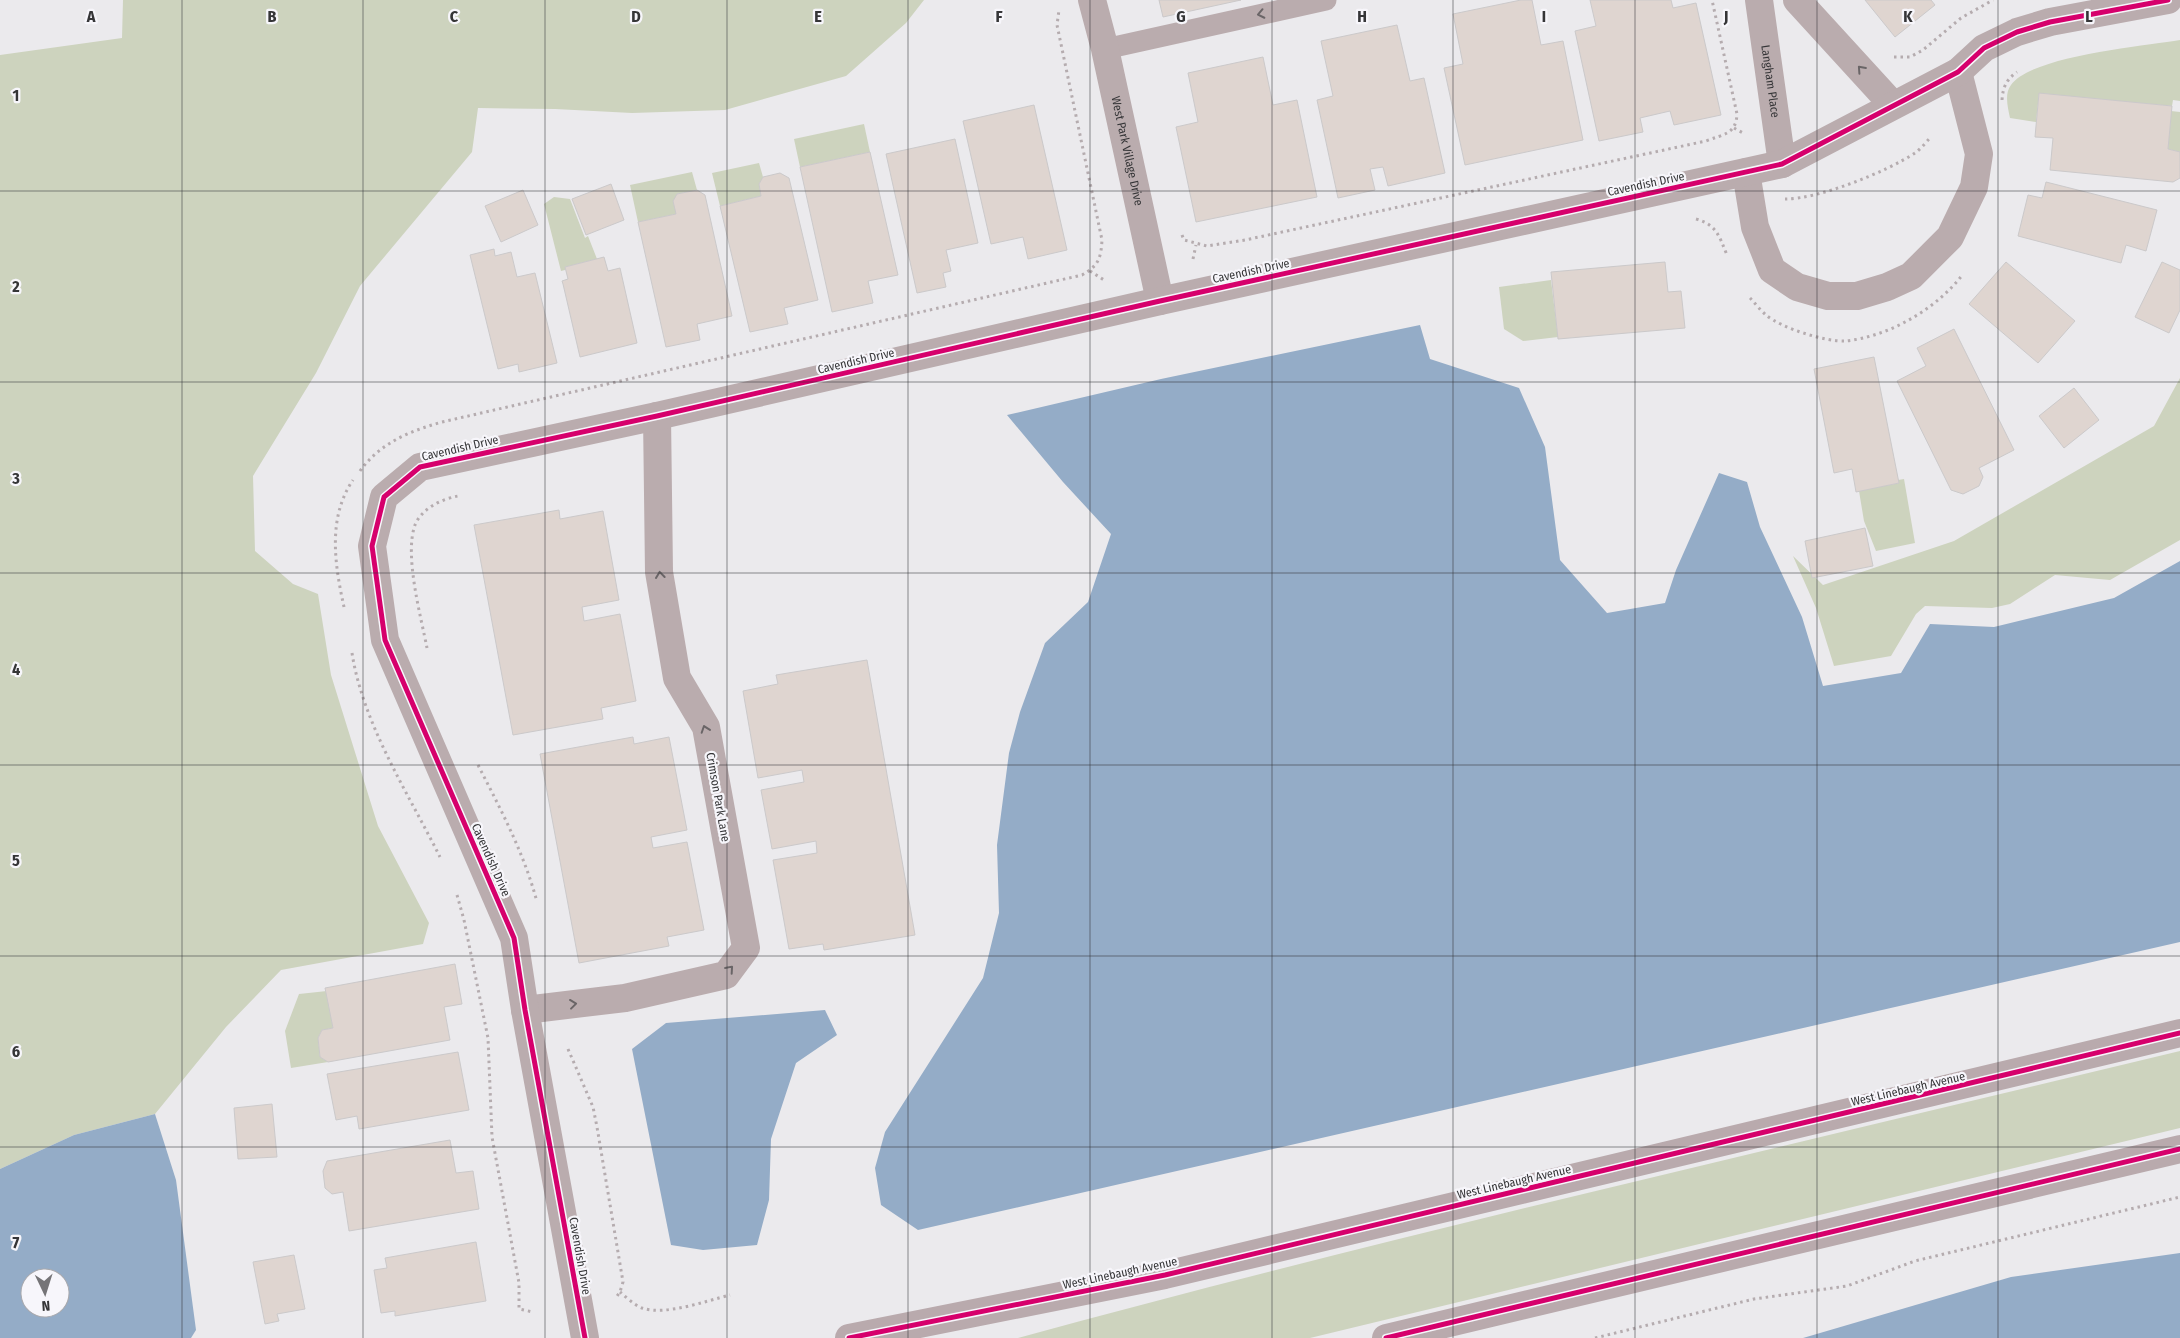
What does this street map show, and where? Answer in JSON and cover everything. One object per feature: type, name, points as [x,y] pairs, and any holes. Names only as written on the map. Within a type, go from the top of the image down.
[{"type":"main road","name":"West Linebaugh Avenue","points":[[849,1338],[1165,1275],[2180,1033]]},
{"type":"main road","points":[[1386,1338],[2180,1149]]},
{"type":"street","name":"West Park Village Drive","points":[[1092,0],[1105,49],[1160,301]]},
{"type":"street","name":"Langham Place","points":[[1759,0],[1782,164]]},
{"type":"street","points":[[1797,0],[1894,106]]},
{"type":"street","name":"Cavendish Drive","points":[[585,1338],[525,1010],[514,938],[384,640],[372,546],[384,498],[420,467],[657,416],[1160,301],[1782,164],[1958,72],[1984,48],[2017,32],[2050,22],[2168,0]]},
{"type":"street","points":[[1746,172],[1754,227],[1772,270],[1797,287],[1828,296],[1857,296],[1887,287],[1911,276],[1950,237],[1974,187],[1979,154],[1958,72]]},
{"type":"street","name":"Crimson Park Lane","points":[[525,1010],[625,998],[726,975],[746,948],[706,727],[677,678],[659,572],[657,416]]},
{"type":"lane","points":[[1105,49],[1326,0]]},
{"type":"path","points":[[1712,0],[1737,114],[1734,128]]},
{"type":"path","points":[[1887,56],[1910,57],[1922,50],[1961,18],[1993,0]]},
{"type":"path","points":[[2002,100],[2003,89],[2007,80],[2024,68]]},
{"type":"path","points":[[1734,128],[1745,134]]},
{"type":"path","points":[[1180,230],[1184,240],[1196,245],[1208,246],[1245,240],[1706,141],[1734,128]]},
{"type":"path","points":[[1780,200],[1794,199],[1841,186],[1880,170],[1915,152],[1931,137]]},
{"type":"path","points":[[1694,219],[1707,222],[1717,231],[1730,261]]},
{"type":"path","points":[[1193,259],[1196,245]]},
{"type":"path","points":[[1090,271],[1104,280]]},
{"type":"path","points":[[1746,292],[1767,316],[1795,330],[1844,341],[1874,334],[1915,317],[1940,300],[1965,272]]},
{"type":"path","points":[[428,653],[415,583],[412,537],[416,524],[424,513],[444,499],[463,494]]},
{"type":"path","points":[[478,764],[519,849],[538,907]]},
{"type":"path","points":[[566,1041],[590,1099],[597,1127],[622,1282],[620,1292],[615,1299]]},
{"type":"path","points":[[1595,1338],[1754,1299],[1847,1286],[1915,1261],[2180,1197]]},
{"type":"path","points":[[620,1292],[640,1307],[650,1310],[663,1310],[730,1296]]},
{"type":"green space","points":[[123,0],[924,0],[906,23],[846,76],[725,110],[632,113],[478,108],[472,152],[360,286],[316,373],[253,476],[255,551],[293,584],[318,594],[331,675],[378,826],[429,923],[423,944],[281,970],[226,1027],[155,1114],[74,1135],[0,1169],[0,55],[122,38]]},
{"type":"green space","points":[[2180,40],[2180,101],[2173,100],[2172,106],[2039,94],[2036,122],[2010,118],[2007,97],[2009,89],[2023,75],[2041,67],[2090,54]]},
{"type":"green space","points":[[2171,111],[2180,112],[2180,152],[2168,149]]},
{"type":"green space","points":[[864,124],[870,152],[800,167],[794,139]]},
{"type":"green space","points":[[759,163],[763,177],[759,184],[761,196],[720,206],[712,173]]},
{"type":"green space","points":[[692,172],[697,190],[677,194],[676,214],[638,222],[630,185]]},
{"type":"green space","points":[[554,197],[570,199],[585,238],[588,236],[597,259],[565,267],[565,270],[561,271],[544,204]]},
{"type":"green space","points":[[1551,280],[1558,337],[1523,341],[1504,329],[1499,287]]},
{"type":"green space","points":[[2180,378],[2180,540],[2110,580],[2055,575],[2010,604],[1992,608],[1925,606],[1916,614],[1891,656],[1834,666],[1816,608],[1793,556],[1823,585],[1954,541],[2154,426]]},
{"type":"green space","points":[[1904,479],[1915,543],[1876,551],[1864,521],[1859,491],[1899,483],[1898,480]]},
{"type":"green space","points":[[327,991],[333,1028],[322,1030],[318,1038],[320,1057],[328,1062],[291,1068],[285,1031],[299,994]]},
{"type":"green space","points":[[2180,1051],[2180,1128],[1310,1338],[1018,1338],[1307,1262],[1598,1190]]},
{"type":"water","points":[[1420,325],[1430,359],[1519,388],[1545,447],[1560,560],[1607,613],[1665,603],[1676,570],[1719,473],[1747,482],[1760,527],[1802,617],[1823,686],[1901,673],[1930,624],[1994,627],[2114,598],[2180,561],[2180,942],[918,1230],[881,1205],[875,1168],[885,1132],[983,978],[999,913],[997,845],[1009,753],[1020,712],[1045,643],[1088,602],[1111,534],[1063,482],[1007,415],[1161,379]]},
{"type":"water","points":[[825,1010],[837,1035],[796,1063],[771,1139],[769,1200],[757,1245],[703,1250],[671,1245],[632,1049],[666,1023]]},
{"type":"water","points":[[155,1114],[176,1180],[196,1330],[191,1338],[0,1338],[0,1169],[74,1135]]},
{"type":"water","points":[[2180,1253],[2180,1338],[1803,1338],[2011,1277]]},
{"type":"building","points":[[1159,0],[1241,0],[1163,17]]},
{"type":"building","points":[[1521,0],[1532,0],[1541,45],[1563,41],[1583,140],[1465,165],[1444,68],[1463,64],[1453,14]]},
{"type":"building","points":[[1590,0],[1671,0],[1673,8],[1696,3],[1721,115],[1674,125],[1670,111],[1640,118],[1643,132],[1599,141],[1575,31],[1596,26]]},
{"type":"building","points":[[1865,0],[1931,0],[1935,5],[1895,37]]},
{"type":"building","points":[[1397,25],[1410,81],[1424,78],[1445,173],[1388,186],[1383,167],[1370,169],[1375,190],[1338,198],[1317,100],[1333,96],[1321,41]]},
{"type":"building","points":[[1263,57],[1273,105],[1297,100],[1317,197],[1196,222],[1176,127],[1198,122],[1188,73]]},
{"type":"building","points":[[2039,93],[2172,106],[2168,149],[2180,152],[2180,178],[2173,182],[2050,170],[2053,138],[2035,137]]},
{"type":"building","points":[[1034,105],[1067,250],[1028,259],[1023,237],[991,244],[963,121]]},
{"type":"building","points":[[955,139],[978,243],[946,250],[951,271],[943,273],[946,287],[917,293],[886,154]]},
{"type":"building","points":[[870,152],[898,275],[868,281],[873,303],[832,312],[800,167]]},
{"type":"building","points":[[780,173],[789,178],[818,300],[784,308],[788,324],[750,332],[720,206],[761,196],[759,184],[763,177]]},
{"type":"building","points":[[2046,182],[2157,210],[2146,251],[2126,245],[2121,263],[2018,236],[2028,195],[2042,198]]},
{"type":"building","points":[[611,184],[624,220],[586,235],[572,199]]},
{"type":"building","points":[[523,190],[538,225],[501,242],[485,206]]},
{"type":"building","points":[[697,190],[705,195],[732,316],[697,324],[700,340],[666,347],[638,222],[676,214],[673,201],[677,194]]},
{"type":"building","points":[[494,249],[495,256],[511,252],[517,277],[535,273],[557,363],[519,372],[518,364],[498,369],[470,255]]},
{"type":"building","points":[[604,257],[608,271],[620,268],[637,343],[580,357],[562,281],[568,279],[565,267]]},
{"type":"building","points":[[1665,262],[1668,292],[1681,291],[1685,328],[1558,339],[1551,272]]},
{"type":"building","points":[[2006,262],[2075,321],[2038,363],[1969,304]]},
{"type":"building","points":[[2162,262],[2180,270],[2180,310],[2169,333],[2135,317]]},
{"type":"building","points":[[1954,329],[2014,450],[1979,468],[1983,477],[1979,486],[1963,494],[1951,490],[1897,381],[1926,366],[1917,348]]},
{"type":"building","points":[[1874,357],[1899,483],[1856,492],[1852,469],[1834,473],[1814,369]]},
{"type":"building","points":[[2074,388],[2099,420],[2064,448],[2039,416]]},
{"type":"building","points":[[559,510],[560,519],[603,511],[619,600],[582,607],[584,621],[620,614],[636,701],[601,708],[603,719],[513,735],[474,525]]},
{"type":"building","points":[[1865,528],[1873,566],[1812,578],[1805,541]]},
{"type":"building","points":[[867,660],[915,935],[824,950],[823,944],[789,949],[773,860],[817,853],[816,841],[772,849],[761,790],[804,782],[802,770],[758,778],[743,691],[778,684],[776,675]]},
{"type":"building","points":[[633,737],[634,744],[669,737],[687,830],[651,837],[653,848],[687,842],[704,930],[667,937],[669,946],[579,963],[540,754]]},
{"type":"building","points":[[455,964],[462,1004],[444,1007],[450,1040],[328,1062],[320,1057],[318,1038],[322,1030],[333,1028],[325,988]]},
{"type":"building","points":[[458,1052],[469,1110],[359,1129],[357,1116],[336,1120],[327,1074]]},
{"type":"building","points":[[272,1104],[277,1157],[238,1159],[234,1108]]},
{"type":"building","points":[[450,1140],[456,1173],[473,1171],[479,1209],[349,1231],[343,1192],[332,1194],[325,1188],[323,1171],[327,1161]]},
{"type":"building","points":[[476,1242],[486,1301],[395,1316],[395,1311],[381,1313],[374,1270],[387,1268],[385,1258]]},
{"type":"building","points":[[294,1255],[305,1309],[277,1314],[279,1321],[265,1324],[253,1262]]},
{"type":"cycle path","points":[[585,1338],[525,1010],[514,938],[385,640],[372,546],[384,497],[420,467],[657,416],[1160,301],[1782,164],[1958,72],[1984,48],[2017,32],[2050,22],[2168,0]]},
{"type":"cycle path","points":[[849,1338],[1165,1275],[2180,1033]]},
{"type":"cycle path","points":[[1386,1338],[2180,1149]]}]
